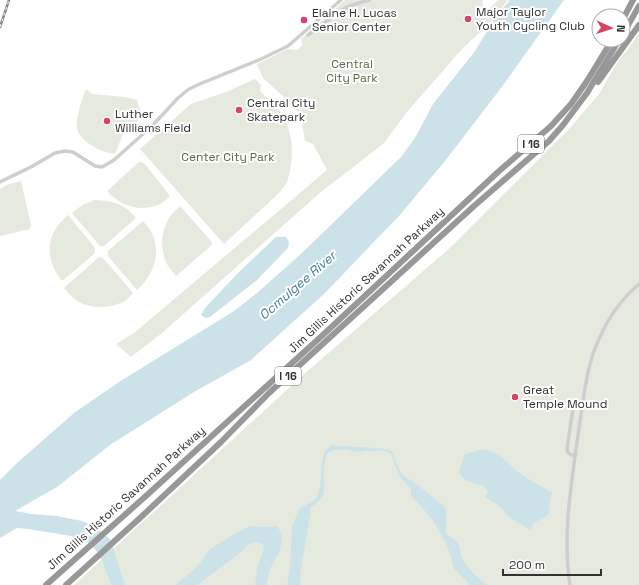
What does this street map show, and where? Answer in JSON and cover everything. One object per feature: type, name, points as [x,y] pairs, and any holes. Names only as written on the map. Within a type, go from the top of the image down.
[{"type":"highway","points":[[631,20],[639,6]]},
{"type":"highway","points":[[587,93],[601,78],[639,25]]},
{"type":"highway","name":"Jim Gillis Historic Savannah Parkway","points":[[46,585],[147,495],[493,177],[551,126],[571,104],[607,48]]},
{"type":"highway","name":"Jim Gillis Historic Savannah Parkway","points":[[67,585],[221,442],[269,393],[474,206],[549,141],[587,93],[614,48]]},
{"type":"street","points":[[0,182],[60,151],[73,152],[95,166],[102,167],[126,150],[184,93],[195,86],[261,59],[288,46],[341,0]]},
{"type":"street","points":[[308,35],[329,18],[342,10],[369,0]]},
{"type":"street","points":[[570,585],[568,522],[571,486],[588,372],[599,337],[622,301],[639,284]]},
{"type":"street","points":[[576,455],[568,453],[567,449],[574,405],[583,402]]},
{"type":"green space","name":"Central City Park","points":[[345,0],[482,0],[485,13],[498,0],[508,0],[491,22],[463,48],[406,113],[384,143],[322,191],[162,333],[131,357],[116,344],[134,333],[327,170],[313,144],[305,141],[302,123],[297,111],[263,78],[257,64],[288,49],[299,49],[302,45],[301,39]]},
{"type":"green space","points":[[639,34],[639,585],[74,585],[303,375],[451,247],[569,129],[599,94],[617,63],[628,48],[631,48],[631,45]]},
{"type":"green space","name":"Center City Park","points":[[255,79],[261,85],[260,91],[273,103],[287,123],[292,148],[291,166],[287,182],[280,192],[224,244],[140,149],[191,104],[226,92]]},
{"type":"green space","name":"Luther Williams Field","points":[[86,89],[92,94],[125,97],[137,100],[141,112],[136,124],[123,134],[115,154],[96,148],[88,143],[79,134],[77,120]]},
{"type":"green space","points":[[139,162],[144,163],[170,196],[160,204],[153,207],[138,208],[124,204],[118,201],[107,191]]},
{"type":"green space","points":[[21,181],[31,225],[30,229],[0,236],[0,189],[9,184]]},
{"type":"green space","points":[[94,200],[118,204],[127,209],[136,218],[104,246],[100,246],[72,213],[81,206]]},
{"type":"green space","points":[[180,206],[211,241],[212,245],[176,276],[165,260],[162,240],[165,227],[171,215]]},
{"type":"green space","points":[[68,215],[95,248],[95,253],[62,281],[52,264],[50,246],[51,238],[55,230],[60,222]]},
{"type":"green space","points":[[143,221],[150,230],[154,239],[156,255],[152,270],[137,290],[108,256],[108,251]]},
{"type":"green space","points":[[99,257],[103,258],[133,293],[123,302],[105,307],[86,305],[72,297],[64,288]]},
{"type":"water","name":"Ocmulgee River","points":[[510,0],[564,0],[501,88],[445,161],[399,216],[324,294],[251,360],[194,392],[110,445],[57,487],[15,511],[57,516],[82,521],[96,527],[110,539],[125,585],[112,585],[99,554],[89,543],[80,539],[71,536],[17,528],[0,538],[0,480],[74,413],[119,382],[234,311],[257,293],[303,252],[401,157],[415,138],[433,104],[475,51],[497,15]]},
{"type":"water","points":[[276,237],[286,237],[289,242],[288,248],[257,280],[210,317],[205,318],[201,315],[205,308],[237,274]]},
{"type":"water","points":[[331,445],[391,450],[403,475],[443,505],[446,509],[446,533],[458,543],[461,556],[469,568],[487,585],[470,585],[454,569],[446,543],[433,520],[411,496],[411,489],[399,475],[391,454],[383,451],[358,452],[340,449],[329,452],[326,457],[323,495],[319,501],[310,508],[311,510],[300,575],[301,585],[287,585],[290,568],[292,526],[300,508],[316,499],[320,488],[323,457],[325,451]]},
{"type":"water","points":[[484,449],[500,456],[524,476],[552,492],[548,515],[533,523],[531,530],[509,517],[499,506],[485,497],[488,491],[484,486],[467,481],[460,475],[459,469],[465,454]]},
{"type":"water","points":[[250,526],[278,526],[282,537],[280,551],[270,569],[266,585],[255,585],[257,567],[264,549],[263,544],[252,543],[197,585],[176,585],[198,566],[209,550]]},
{"type":"railway","points":[[0,27],[9,0]]},
{"type":"place","name":"Major Taylor Youth Cycling Club","points":[[468,19]]},
{"type":"place","name":"Elaine H. Lucas Senior Center","points":[[304,20]]},
{"type":"place","name":"Central City Skatepark","points":[[239,110]]},
{"type":"place","name":"Luther Williams Field","points":[[107,121]]},
{"type":"place","name":"Great Temple Mound","points":[[515,397]]}]
